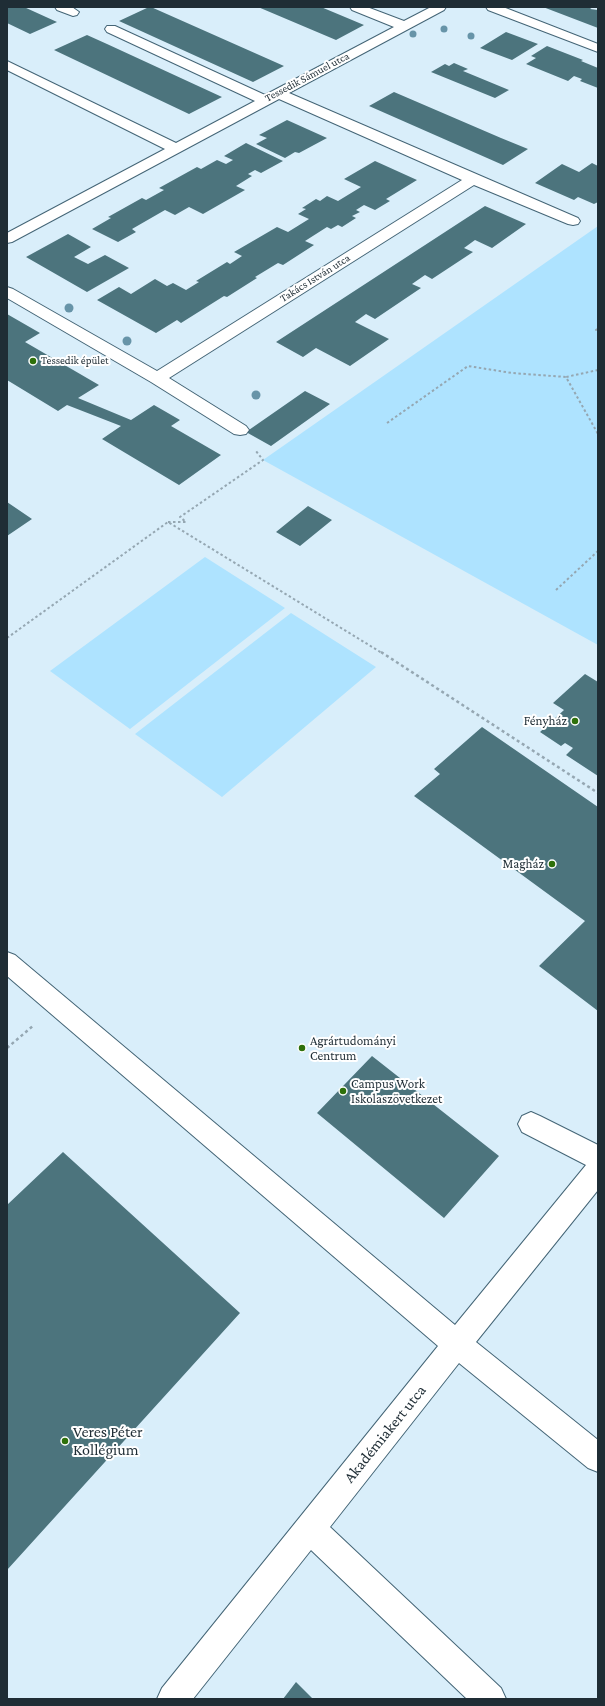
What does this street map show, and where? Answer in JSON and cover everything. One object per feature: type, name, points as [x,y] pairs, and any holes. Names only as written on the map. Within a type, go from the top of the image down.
[{"type":"street","points":[[61,7],[72,12]]},
{"type":"street","points":[[356,7],[404,26]]},
{"type":"street","name":"Tessedik Sámuel utca","points":[[7,239],[440,7]]},
{"type":"street","points":[[492,7],[598,48]]},
{"type":"street","points":[[110,29],[265,100]]},
{"type":"street","points":[[7,65],[175,148]]},
{"type":"street","points":[[278,93],[473,179],[573,221]]},
{"type":"street","name":"Takács István utca","points":[[157,378],[473,179]]},
{"type":"street","points":[[7,292],[157,378],[240,430]]},
{"type":"street","points":[[7,962],[457,1344],[598,1458]]},
{"type":"street","points":[[531,1124],[598,1158]]},
{"type":"street","name":"Akadémiakert utca","points":[[174,1699],[598,1170]]},
{"type":"street","points":[[310,1529],[490,1699]]},
{"type":"path","points":[[388,423],[468,366],[512,373],[566,377],[598,370]]},
{"type":"path","points":[[566,377],[598,434]]},
{"type":"path","points":[[7,638],[168,522],[186,522],[180,517],[263,460],[240,430]]},
{"type":"path","points":[[168,522],[397,662],[598,794]]},
{"type":"path","points":[[556,590],[598,552]]},
{"type":"shaded area","points":[[598,226],[598,645],[263,460]]},
{"type":"shaded area","points":[[205,557],[285,608],[130,729],[50,671]]},
{"type":"shaded area","points":[[291,613],[376,667],[222,797],[135,734]]},
{"type":"building","points":[[7,7],[24,7],[57,22],[30,34],[7,23]]},
{"type":"building","points":[[149,7],[284,66],[253,82],[119,21]]},
{"type":"building","points":[[258,7],[321,7],[364,25],[336,40]]},
{"type":"building","points":[[543,7],[593,7],[590,9],[598,10],[598,28]]},
{"type":"building","points":[[506,32],[538,44],[512,60],[480,48]]},
{"type":"building","points":[[87,35],[222,97],[189,114],[54,50]]},
{"type":"building","points":[[547,46],[583,60],[581,61],[598,68],[598,88],[580,81],[582,79],[574,76],[568,81],[526,64],[536,58],[531,56]]},
{"type":"building","points":[[454,63],[468,69],[463,71],[509,90],[495,98],[431,72],[445,64],[449,66]]},
{"type":"building","points":[[394,92],[528,149],[503,165],[369,106]]},
{"type":"building","points":[[287,120],[327,138],[299,153],[295,152],[285,158],[256,144],[267,138],[259,135]]},
{"type":"building","points":[[246,143],[283,161],[261,173],[255,170],[248,174],[252,176],[236,186],[245,190],[203,214],[189,207],[175,215],[165,210],[132,229],[136,232],[118,242],[92,229],[111,218],[108,217],[142,198],[146,200],[164,190],[159,188],[197,167],[201,169],[217,160],[226,164],[233,160],[224,156]]},
{"type":"building","points":[[375,161],[417,180],[386,199],[390,201],[375,210],[364,205],[356,210],[360,212],[352,216],[356,218],[342,227],[338,225],[331,229],[327,227],[305,241],[314,245],[283,265],[278,263],[227,297],[224,296],[181,323],[177,320],[156,333],[97,300],[119,287],[131,294],[155,279],[167,286],[173,283],[186,290],[199,282],[196,281],[227,262],[230,264],[242,256],[234,252],[277,227],[288,232],[309,219],[298,214],[306,209],[302,208],[316,199],[320,201],[327,196],[338,201],[361,187],[344,179]]},
{"type":"building","points":[[592,163],[598,166],[598,202],[594,204],[578,197],[574,200],[535,183],[562,164],[579,172]]},
{"type":"building","points":[[485,206],[526,224],[492,248],[475,240],[464,248],[473,252],[432,279],[425,275],[412,284],[421,288],[375,319],[366,314],[355,322],[389,339],[350,366],[316,348],[303,357],[276,342]]},
{"type":"building","points":[[68,234],[91,247],[74,257],[88,264],[105,255],[129,268],[87,292],[26,257]]},
{"type":"building","points":[[7,314],[40,333],[25,342],[99,385],[78,398],[131,420],[154,405],[180,420],[171,426],[221,455],[179,485],[102,439],[121,426],[67,405],[58,411],[7,380]]},
{"type":"building","points":[[305,391],[330,404],[271,446],[246,432]]},
{"type":"building","points":[[7,502],[32,519],[7,536]]},
{"type":"building","points":[[308,506],[332,520],[300,546],[276,532]]},
{"type":"building","name":"Fényház","points":[[585,674],[598,682],[598,776],[566,755],[573,748],[565,743],[561,746],[540,732],[564,710],[553,703]]},
{"type":"building","name":"Magház","points":[[482,727],[598,807],[598,1011],[539,966],[585,921],[414,796],[440,774],[434,769]]},
{"type":"building","points":[[372,1056],[499,1156],[444,1218],[317,1113]]},
{"type":"building","name":"Veres Péter Kollégium","points":[[63,1152],[240,1313],[7,1570],[7,1205]]},
{"type":"building","points":[[296,1682],[313,1699],[283,1699]]},
{"type":"place","name":"Tessedik épület","points":[[33,361]]},
{"type":"place","name":"Fényház","points":[[575,721]]},
{"type":"place","name":"Magház","points":[[552,864]]},
{"type":"place","name":"Agrártudományi Centrum","points":[[302,1048]]},
{"type":"place","name":"Campus Work Iskolaszövetkezet","points":[[343,1091]]},
{"type":"place","name":"Veres Péter Kollégium","points":[[65,1441]]}]
